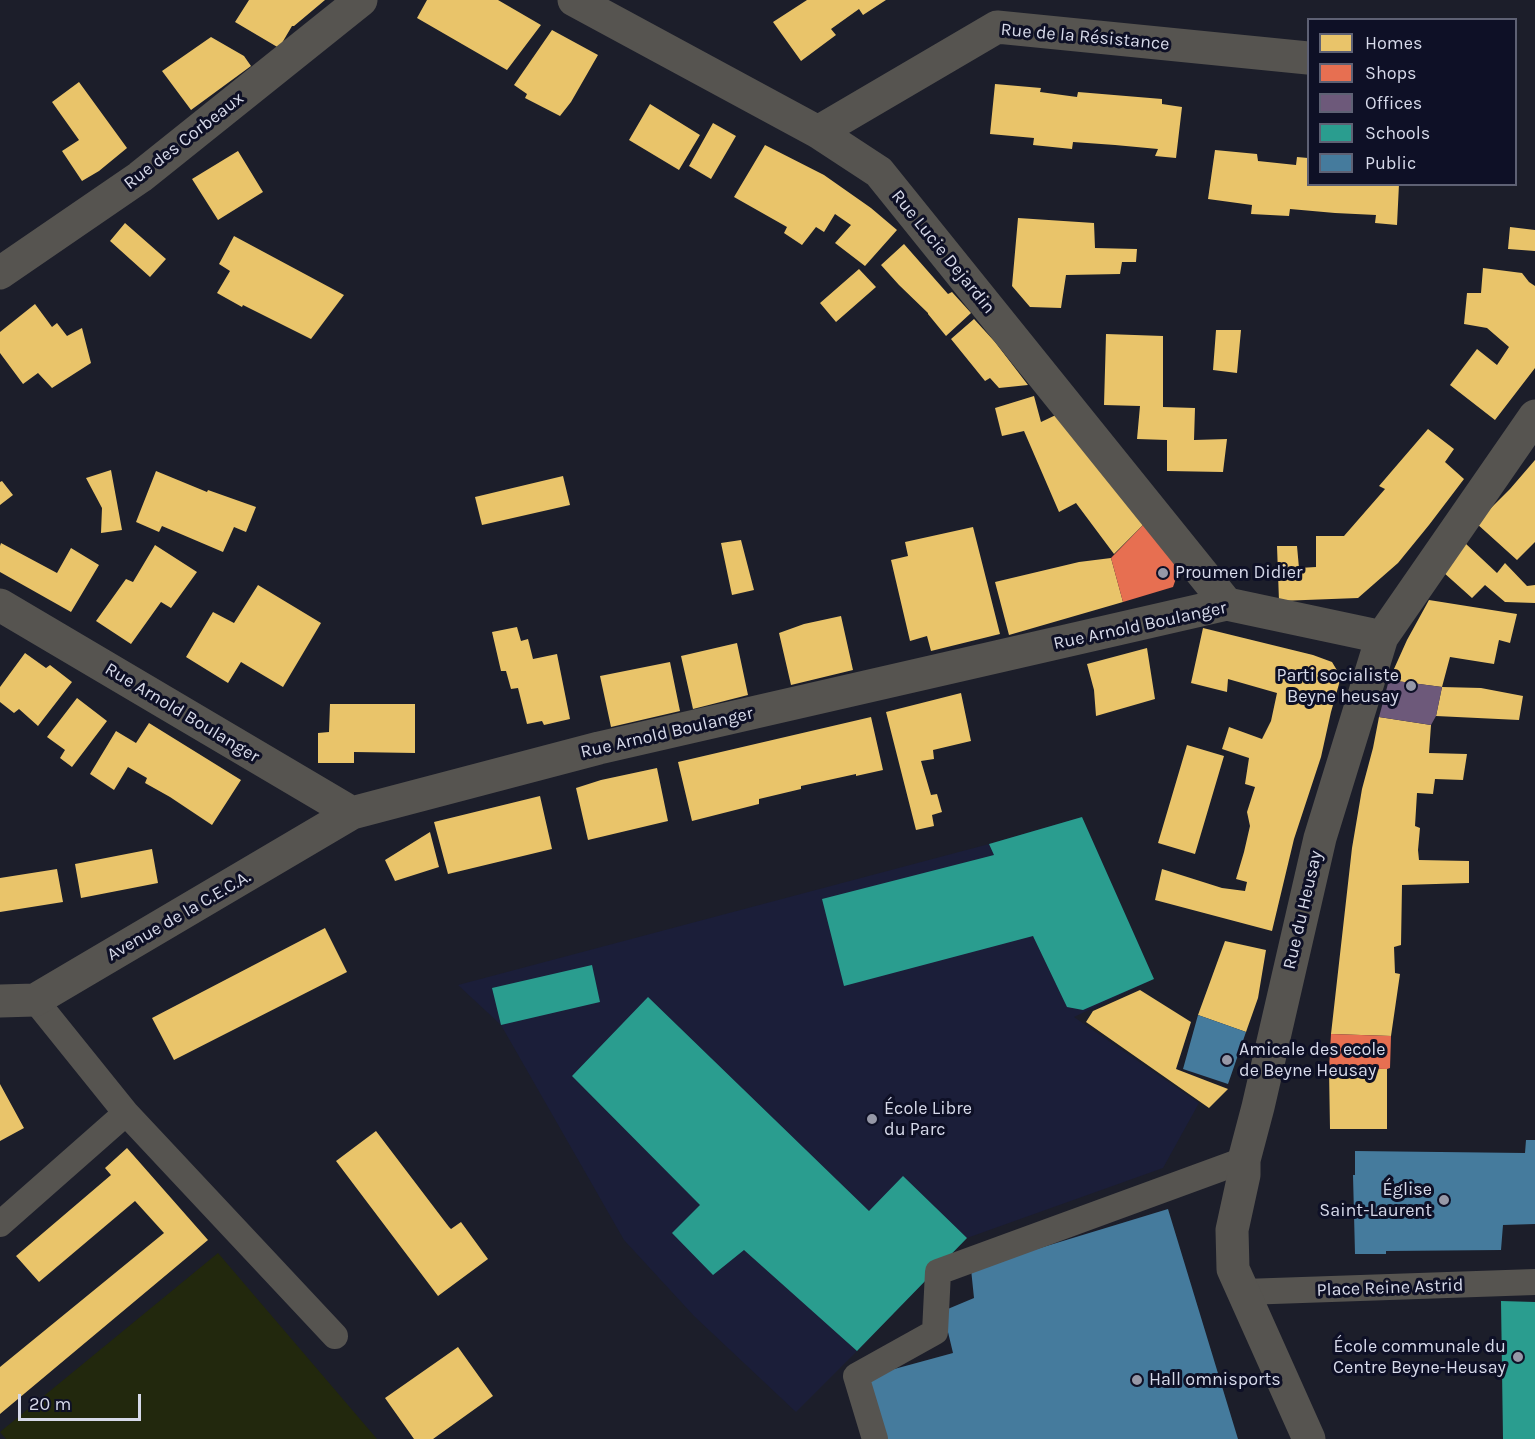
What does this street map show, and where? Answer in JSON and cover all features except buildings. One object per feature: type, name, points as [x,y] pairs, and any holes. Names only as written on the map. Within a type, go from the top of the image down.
[{"type":"street","name":"Rue des Corbeaux","points":[[0,273],[140,177],[361,0]]},
{"type":"street","name":"Rue Lucie Dejardin","points":[[574,0],[818,132],[879,172],[1227,604]]},
{"type":"street","name":"Rue de la Résistance","points":[[818,132],[996,27],[1307,58]]},
{"type":"street","name":"Rue du Heusay","points":[[1308,1439],[1233,1269],[1232,1230],[1244,1174],[1244,1160],[1320,838],[1382,637],[1535,416]]},
{"type":"street","name":"Rue Arnold Boulanger","points":[[0,605],[352,813],[599,748],[1227,604],[1382,637]]},
{"type":"street","name":"Avenue de la C.E.C.A.","points":[[0,1001],[35,1000],[352,813]]},
{"type":"lane","points":[[35,1000],[126,1113],[335,1336]]},
{"type":"lane","points":[[0,1224],[126,1113]]},
{"type":"lane","points":[[875,1439],[856,1376],[935,1332],[938,1272],[1244,1160]]},
{"type":"lane","name":"Place Reine Astrid","points":[[1244,1292],[1535,1282]]},
{"type":"shaded area","name":"École Libre du Parc","points":[[1082,817],[1154,979],[1074,1017],[1199,1103],[1163,1168],[967,1238],[796,1412],[694,1316],[624,1240],[501,1025],[458,985],[989,844]]},
{"type":"green space","points":[[218,1253],[377,1439],[6,1439],[0,1432]]},
{"type":"place","name":"Proumen Didier","points":[[1163,573]]},
{"type":"place","name":"Parti socialiste Beyne heusay","points":[[1411,686]]},
{"type":"place","name":"Amicale des ecole de Beyne Heusay","points":[[1227,1060]]},
{"type":"place","name":"École Libre du Parc","points":[[872,1119]]},
{"type":"place","name":"Église Saint-Laurent","points":[[1444,1200]]},
{"type":"place","name":"École communale du Centre Beyne-Heusay","points":[[1518,1357]]},
{"type":"place","name":"Hall omnisports","points":[[1137,1380]]}]
